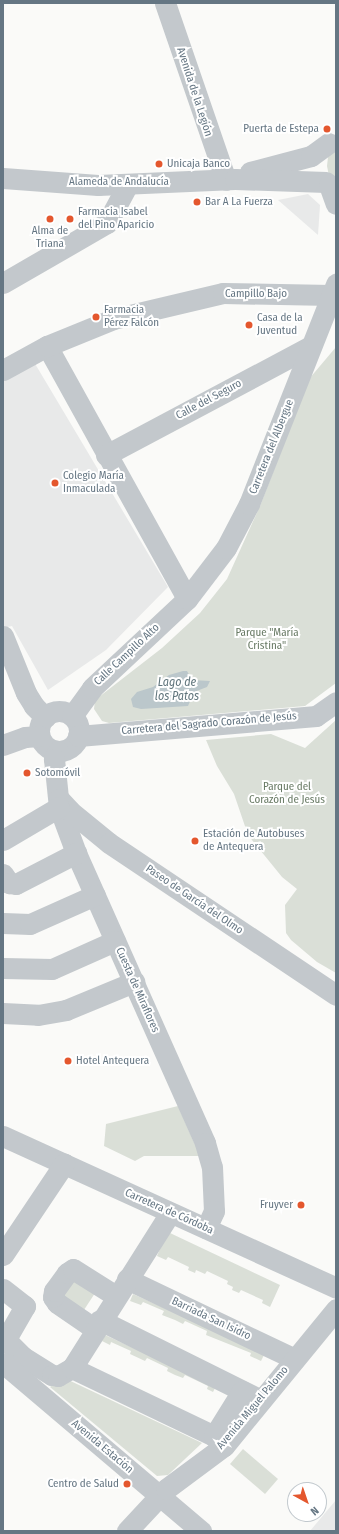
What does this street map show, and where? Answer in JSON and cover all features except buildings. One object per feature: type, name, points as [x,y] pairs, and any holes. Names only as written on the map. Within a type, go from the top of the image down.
[{"type":"street","name":"Avenida de la Legión","points":[[165,3],[231,180]]},
{"type":"street","name":"Alameda de Andalucía","points":[[231,180],[247,173],[311,156],[332,140]]},
{"type":"street","points":[[332,140],[321,164],[332,191]]},
{"type":"street","name":"Alameda de Andalucía","points":[[3,178],[128,184],[231,180],[332,191]]},
{"type":"street","points":[[3,283],[106,223],[128,184]]},
{"type":"street","name":"Campillo Bajo","points":[[3,370],[47,346],[113,319],[223,293],[334,289]]},
{"type":"street","name":"Carretera del Albergue","points":[[187,599],[226,548],[249,504],[334,289]]},
{"type":"street","points":[[47,346],[187,599]]},
{"type":"street","name":"Calle del Seguro","points":[[106,455],[311,346]]},
{"type":"street","name":"Calle Campillo Alto","points":[[72,716],[92,688],[187,599]]},
{"type":"street","points":[[3,636],[26,693],[34,706],[42,727],[48,748],[58,751],[68,748],[78,736],[80,729],[72,716],[59,711],[42,727],[25,737],[3,745]]},
{"type":"street","name":"Carretera del Sagrado Corazón de Jesús","points":[[78,736],[316,716],[336,702]]},
{"type":"street","name":"Cuesta de Miraflores","points":[[58,751],[54,759],[59,802],[76,853],[205,1143],[212,1167],[214,1211],[206,1228]]},
{"type":"street","points":[[3,840],[59,802]]},
{"type":"street","name":"Paseo de García del Olmo","points":[[59,802],[109,843],[336,995]]},
{"type":"street","points":[[3,874],[9,883],[16,884],[76,853]]},
{"type":"street","points":[[3,923],[30,924],[95,895]]},
{"type":"street","points":[[3,968],[52,969],[115,941]]},
{"type":"street","points":[[3,1013],[38,1015],[66,1010],[134,982]]},
{"type":"street","name":"Carretera de Córdoba","points":[[3,1136],[336,1288]]},
{"type":"street","points":[[3,1255],[64,1164]]},
{"type":"street","points":[[3,1289],[25,1306],[4,1338],[23,1357],[52,1375],[58,1376],[72,1368],[121,1288],[170,1213]]},
{"type":"street","name":"Barriada San Isidro","points":[[98,1325],[56,1303],[53,1297],[54,1291],[67,1273],[73,1269],[295,1359]]},
{"type":"street","name":"Avenida Miguel Palomo","points":[[127,1531],[159,1496],[261,1400],[336,1310]]},
{"type":"street","points":[[98,1325],[261,1400]]},
{"type":"street","name":"Avenida Estación","points":[[3,1363],[201,1531]]},
{"type":"street","points":[[72,1368],[219,1441],[242,1391]]},
{"type":"shaded area","points":[[308,194],[320,205],[318,235],[278,200]]},
{"type":"shaded area","name":"Colegio María Inmaculada","points":[[34,362],[168,587],[106,650],[48,690],[12,626],[3,628],[3,379]]},
{"type":"shaded area","points":[[336,1500],[336,1531],[310,1531],[318,1522],[327,1522],[327,1511]]},
{"type":"green space","points":[[336,144],[336,185],[329,176],[327,166],[328,157]]},
{"type":"green space","name":"Parque \"María Cristina\"","points":[[336,347],[336,683],[305,706],[109,723],[102,721],[94,709],[95,700],[162,648],[200,613],[227,579],[260,506],[309,379]]},
{"type":"green space","name":"Parque del Corazón de Jesús","points":[[336,720],[336,973],[317,962],[291,940],[286,933],[285,905],[297,889],[282,877],[248,835],[234,794],[217,766],[206,740],[271,734],[305,748]]},
{"type":"green space","points":[[178,1106],[200,1156],[144,1156],[135,1161],[104,1146],[106,1124]]},
{"type":"green space","points":[[170,1233],[280,1285],[270,1307],[262,1303],[263,1300],[241,1290],[239,1293],[232,1290],[233,1287],[227,1284],[228,1281],[207,1271],[205,1274],[196,1270],[195,1273],[188,1270],[189,1267],[168,1257],[166,1260],[157,1256],[164,1239]]},
{"type":"green space","points":[[72,1275],[97,1290],[82,1313],[59,1294]]},
{"type":"green space","points":[[133,1294],[265,1353],[261,1361],[250,1356],[251,1353],[206,1335],[207,1331],[185,1321],[183,1324],[162,1315],[164,1311],[143,1302],[141,1305],[130,1301]]},
{"type":"green space","points":[[105,1335],[216,1386],[213,1392],[207,1389],[208,1386],[185,1375],[183,1378],[175,1375],[167,1371],[168,1368],[147,1358],[145,1361],[130,1354],[131,1351],[111,1342],[110,1345],[102,1341]]},
{"type":"green space","points":[[62,1377],[202,1443],[168,1475],[157,1476],[50,1387]]},
{"type":"green space","points":[[243,1449],[278,1479],[265,1494],[230,1464]]},
{"type":"water","name":"Lago de los Patos","points":[[187,671],[192,680],[210,681],[207,687],[194,692],[188,706],[141,709],[133,707],[131,699],[137,692],[153,687],[169,675]]},
{"type":"place","name":"Puerta de Estepa","points":[[327,129]]},
{"type":"place","name":"Unicaja Banco","points":[[159,164]]},
{"type":"place","name":"Bar A La Fuerza","points":[[197,202]]},
{"type":"place","name":"Alma de Triana","points":[[50,219]]},
{"type":"place","name":"Farmacia Isabel del Pino Aparicio","points":[[70,219]]},
{"type":"place","name":"Farmacia Pérez Falcón","points":[[96,317]]},
{"type":"place","name":"Casa de la Juventud","points":[[249,325]]},
{"type":"place","name":"Colegio María Inmaculada","points":[[55,483]]},
{"type":"place","name":"Sotomóvil","points":[[27,773]]},
{"type":"place","name":"Estación de Autobuses de Antequera","points":[[195,841]]},
{"type":"place","name":"Hotel Antequera","points":[[68,1061]]},
{"type":"place","name":"Fruyver","points":[[301,1205]]},
{"type":"place","name":"Centro de Salud","points":[[127,1484]]}]
